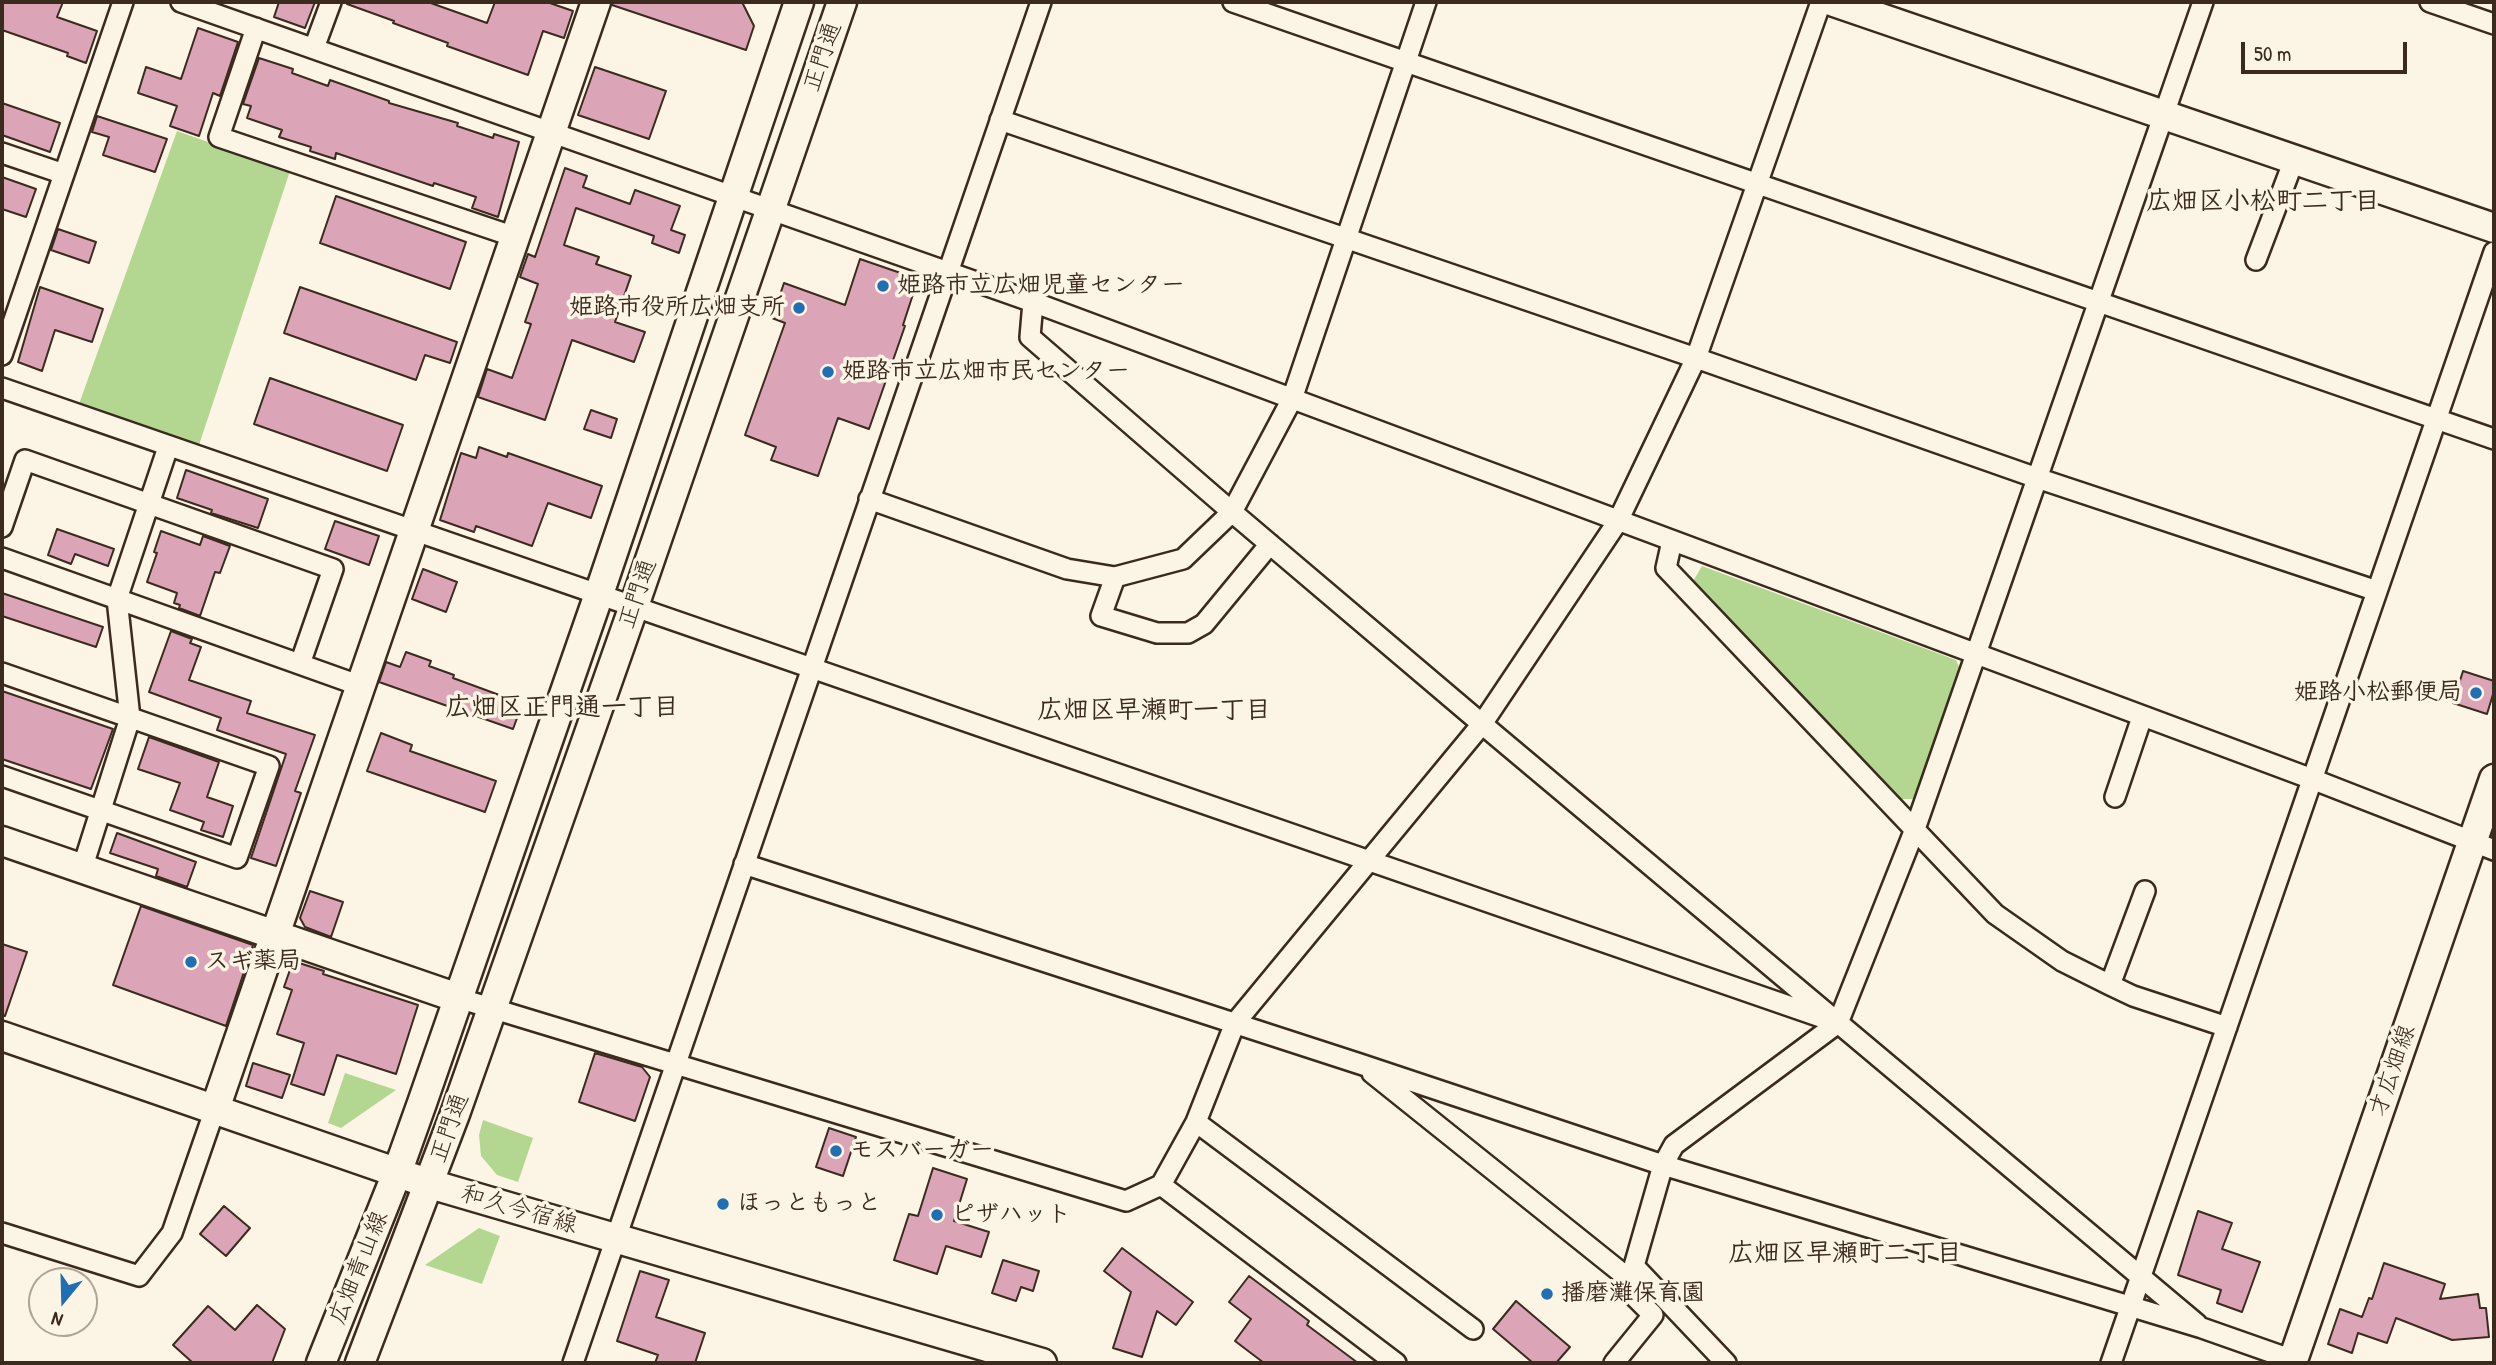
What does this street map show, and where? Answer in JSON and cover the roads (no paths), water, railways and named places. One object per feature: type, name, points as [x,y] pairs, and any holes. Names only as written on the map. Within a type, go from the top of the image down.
[{"type":"street","points":[[2,355],[123,2]]},
{"type":"street","points":[[181,2],[1033,302],[2312,779],[2483,846]]},
{"type":"street","points":[[314,48],[331,2]]},
{"type":"street","points":[[2,1233],[139,1276],[172,1233],[596,2]]},
{"type":"street","name":"正門通","points":[[397,1173],[599,594],[799,2]]},
{"type":"street","name":"正門通","points":[[430,1184],[634,606],[842,2]]},
{"type":"street","points":[[573,1363],[1041,2]]},
{"type":"street","points":[[1233,2],[2494,439]]},
{"type":"street","points":[[869,499],[1067,569],[1115,577],[1183,559],[1232,512],[1292,399],[1426,2]]},
{"type":"street","points":[[2,841],[492,1009],[1126,1201],[1161,1185],[1196,1122],[1235,1023],[1482,724],[1618,521],[1696,358],[1821,2]]},
{"type":"street","points":[[1834,2],[2494,228]]},
{"type":"street","points":[[1614,1363],[1653,1315],[1625,1287],[1662,1165],[1674,1145],[1838,1023],[1915,829],[2203,2]]},
{"type":"street","points":[[2430,2],[2494,24]]},
{"type":"street","points":[[256,28],[219,137],[515,237]]},
{"type":"street","points":[[1000,120],[1696,358],[2037,478],[2377,591]]},
{"type":"street","points":[[2,153],[64,174]]},
{"type":"street","points":[[2256,260],[2294,160]]},
{"type":"street","points":[[2111,1363],[2494,252]]},
{"type":"street","points":[[1033,302],[1030,337],[1482,724],[2202,1328]]},
{"type":"street","points":[[2,388],[1838,1023]]},
{"type":"street","points":[[82,869],[130,718],[117,599],[168,447]]},
{"type":"street","points":[[2,527],[25,460],[333,569],[300,664]]},
{"type":"street","points":[[1672,541],[1666,568],[1996,914],[2062,961],[2110,985],[2133,996],[2227,1027]]},
{"type":"street","points":[[1115,577],[1101,616],[1157,633],[1188,633],[1204,624],[1270,544]]},
{"type":"street","points":[[2,558],[361,686]]},
{"type":"street","points":[[2,673],[269,766],[237,858],[2,776]]},
{"type":"street","points":[[2115,797],[2142,717]]},
{"type":"street","name":"才広畑線","points":[[2292,1362],[2483,846],[2494,779]]},
{"type":"street","points":[[744,864],[1662,1165],[2202,1328],[2292,1362]]},
{"type":"street","points":[[2110,985],[2145,891]]},
{"type":"street","name":"和久今宿線","points":[[2,1037],[430,1184],[1042,1363]]},
{"type":"street","points":[[1360,1064],[1631,1272],[1726,1363]]},
{"type":"street","points":[[1196,1122],[1473,1329]]},
{"type":"street","name":"広畑青山線","points":[[321,1363],[397,1173]]},
{"type":"street","name":"広畑青山線","points":[[360,1363],[430,1184]]},
{"type":"street","points":[[1161,1185],[1396,1363]]},
{"type":"place","name":"姫路市立広畑児童センター","points":[[883,286]]},
{"type":"place","name":"姫路市役所広畑支所","points":[[799,308]]},
{"type":"place","name":"姫路市立広畑市民センター","points":[[828,372]]},
{"type":"place","name":"姫路小松郵便局","points":[[2476,693]]},
{"type":"place","name":"スギ薬局","points":[[191,962]]},
{"type":"place","name":"モスバーガー","points":[[836,1151]]},
{"type":"place","name":"ほっともっと","points":[[723,1204]]},
{"type":"place","name":"ピザハット","points":[[937,1215]]},
{"type":"place","name":"播磨灘保育園","points":[[1547,1294]]},
{"type":"district","name":"広畑区小松町二丁目","points":[[2263,202]]},
{"type":"district","name":"広畑区正門通一丁目","points":[[562,708]]},
{"type":"district","name":"広畑区早瀬町一丁目","points":[[1154,711]]},
{"type":"district","name":"広畑区早瀬町二丁目","points":[[1845,1254]]}]
